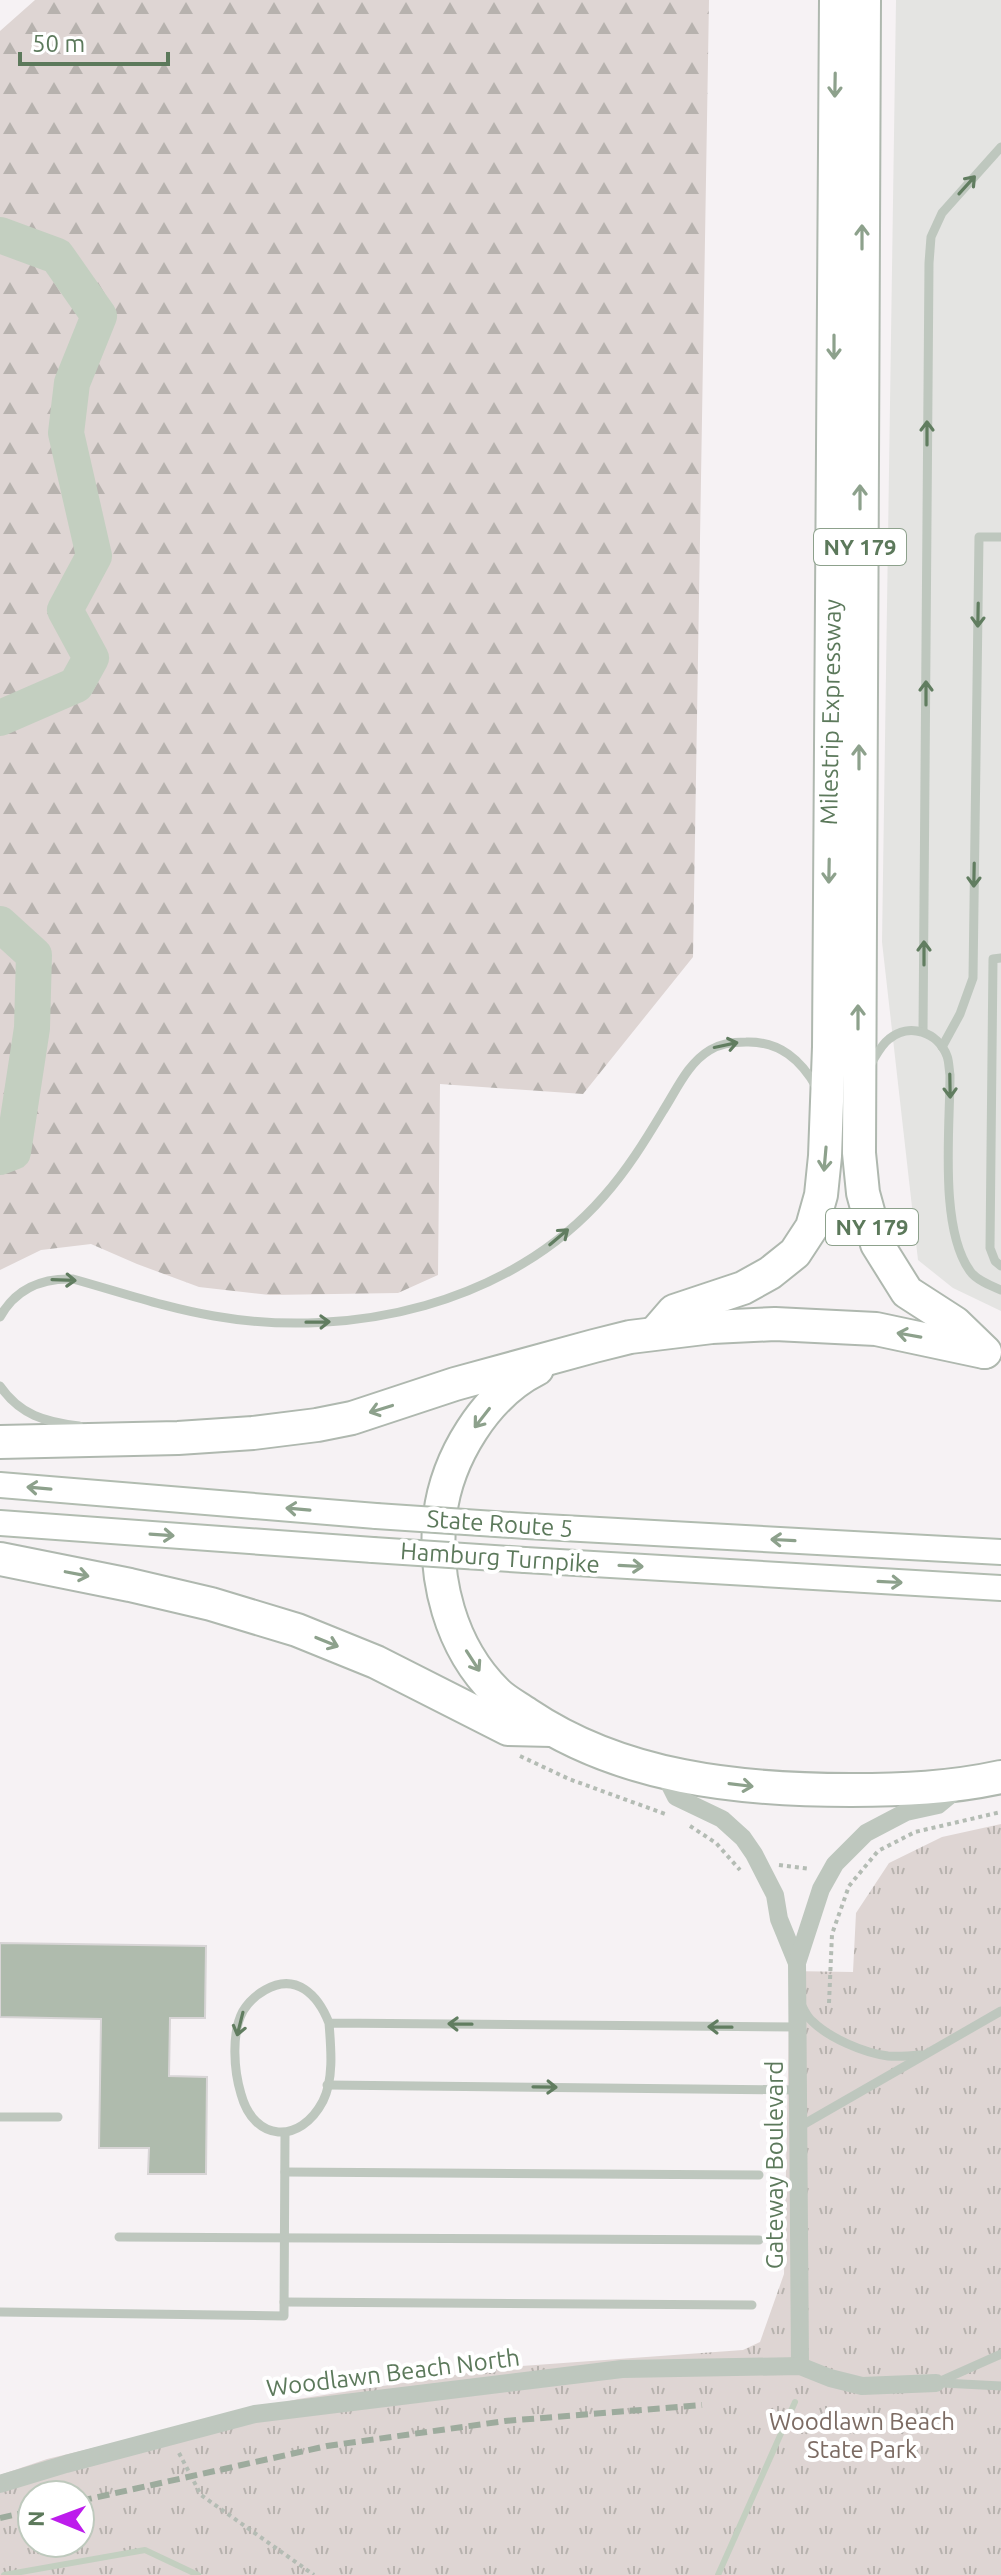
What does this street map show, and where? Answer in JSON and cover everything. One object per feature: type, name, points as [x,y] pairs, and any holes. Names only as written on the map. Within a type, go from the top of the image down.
[{"type":"highway","name":"Milestrip Expressway","points":[[843,2],[857,1095],[863,1193],[877,1244],[907,1292],[955,1323],[993,1355]]},
{"type":"highway","name":"Milestrip Expressway","points":[[655,1333],[674,1311],[743,1288],[770,1273],[795,1253],[812,1227],[821,1195],[827,1118],[843,2]]},
{"type":"highway","points":[[0,1442],[178,1438],[265,1432],[329,1423],[594,1346],[655,1333],[727,1326],[825,1325],[876,1329],[993,1355]]},
{"type":"highway","points":[[565,1355],[523,1376],[494,1403],[467,1437],[442,1498],[438,1536],[446,1607],[458,1637],[476,1667],[498,1694],[552,1730],[583,1746],[664,1773],[736,1785],[808,1790],[893,1790],[962,1785],[1001,1777]]},
{"type":"highway","points":[[0,1559],[157,1592],[297,1630],[376,1662],[508,1729],[552,1730]]},
{"type":"main road","name":"State Route 5","points":[[0,1485],[376,1516],[1001,1552]]},
{"type":"main road","name":"Hamburg Turnpike","points":[[0,1523],[525,1560],[1001,1588]]},
{"type":"street","name":"Gateway Boulevard","points":[[664,1773],[676,1797],[722,1819],[749,1846],[775,1895],[779,1919],[797,1963]]},
{"type":"street","name":"Gateway Boulevard","points":[[800,2366],[797,1963],[821,1889],[835,1864],[866,1833],[906,1812],[938,1805],[962,1785]]},
{"type":"street","points":[[800,2366],[862,2386],[936,2383]]},
{"type":"street","name":"Woodlawn Beach North","points":[[0,2484],[255,2414],[622,2369],[800,2366]]},
{"type":"lane","points":[[923,1031],[931,237],[942,213],[1001,147]]},
{"type":"lane","points":[[942,1047],[960,1014],[973,978],[979,537],[1001,537]]},
{"type":"lane","points":[[1001,958],[993,959],[990,1248],[995,1261],[1001,1266]]},
{"type":"lane","points":[[973,978],[993,977]]},
{"type":"lane","points":[[857,1095],[871,1063],[892,1036],[910,1030],[923,1031],[937,1040],[947,1056],[950,1075],[949,1213],[954,1238],[971,1274],[1001,1290]]},
{"type":"lane","points":[[0,1317],[17,1295],[52,1278],[73,1279],[215,1316],[269,1321],[320,1323],[362,1319],[406,1311],[445,1299],[511,1270],[547,1247],[575,1223],[602,1198],[631,1163],[695,1061],[713,1048],[733,1042],[769,1043],[802,1064],[816,1087],[827,1118]]},
{"type":"lane","points":[[0,1386],[14,1404],[30,1415],[55,1423],[86,1427]]},
{"type":"lane","points":[[102,1428],[178,1438]]},
{"type":"lane","points":[[276,1984],[293,1984],[309,1991],[324,2009],[329,2023],[330,2071],[327,2085],[323,2101],[305,2125],[285,2133],[267,2131],[255,2122],[243,2102],[235,2074],[235,2044],[242,2012],[254,1996],[276,1984]]},
{"type":"lane","points":[[798,1999],[811,2020],[855,2046],[892,2057],[924,2055]]},
{"type":"lane","points":[[799,2127],[1001,2011]]},
{"type":"lane","points":[[329,2023],[798,2027]]},
{"type":"lane","points":[[327,2085],[798,2090]]},
{"type":"lane","points":[[0,2117],[58,2117]]},
{"type":"lane","points":[[0,2312],[284,2316],[285,2133]]},
{"type":"lane","points":[[285,2172],[759,2175]]},
{"type":"lane","points":[[119,2237],[759,2240]]},
{"type":"lane","points":[[284,2302],[752,2305]]},
{"type":"lane","points":[[936,2383],[1001,2354]]},
{"type":"lane","points":[[936,2383],[1001,2386]]},
{"type":"path","points":[[512,1752],[569,1779],[680,1819],[716,1843],[747,1878]]},
{"type":"path","points":[[829,2003],[832,1934],[849,1886],[878,1851],[915,1832],[1001,1812]]},
{"type":"path","points":[[779,1865],[814,1870]]},
{"type":"path","points":[[170,2437],[201,2495],[314,2575]]},
{"type":"shaded area","points":[[896,0],[1001,0],[1001,1311],[953,1288],[918,1260],[882,942]]},
{"type":"green space","points":[[35,0],[709,0],[693,957],[583,1094],[440,1084],[438,1275],[398,1293],[270,1295],[199,1287],[91,1244],[41,1250],[0,1270],[0,31]]},
{"type":"green space","name":"Woodlawn Beach State Park","points":[[1001,1824],[1001,2575],[0,2575],[0,2475],[47,2459],[298,2399],[507,2367],[743,2350],[760,2342],[784,2274],[790,1971],[853,1972],[856,1913],[889,1863],[942,1837]]},
{"type":"building","points":[[0,1943],[206,1946],[205,2018],[170,2018],[169,2076],[207,2077],[206,2174],[148,2174],[149,2148],[99,2148],[101,2019],[0,2017]]},
{"type":"waterway","points":[[0,235],[57,256],[99,316],[72,383],[66,433],[94,556],[65,610],[91,658],[76,685],[0,718]]},
{"type":"waterway","points":[[0,924],[34,955],[32,1028],[13,1152],[0,1157]]},
{"type":"waterway","points":[[718,2575],[795,2402]]},
{"type":"waterway","points":[[4,2575],[145,2550],[198,2575]]},
{"type":"railway","points":[[96,2497],[327,2446],[505,2421],[702,2405]]},
{"type":"railway","points":[[0,2518],[16,2514]]}]
